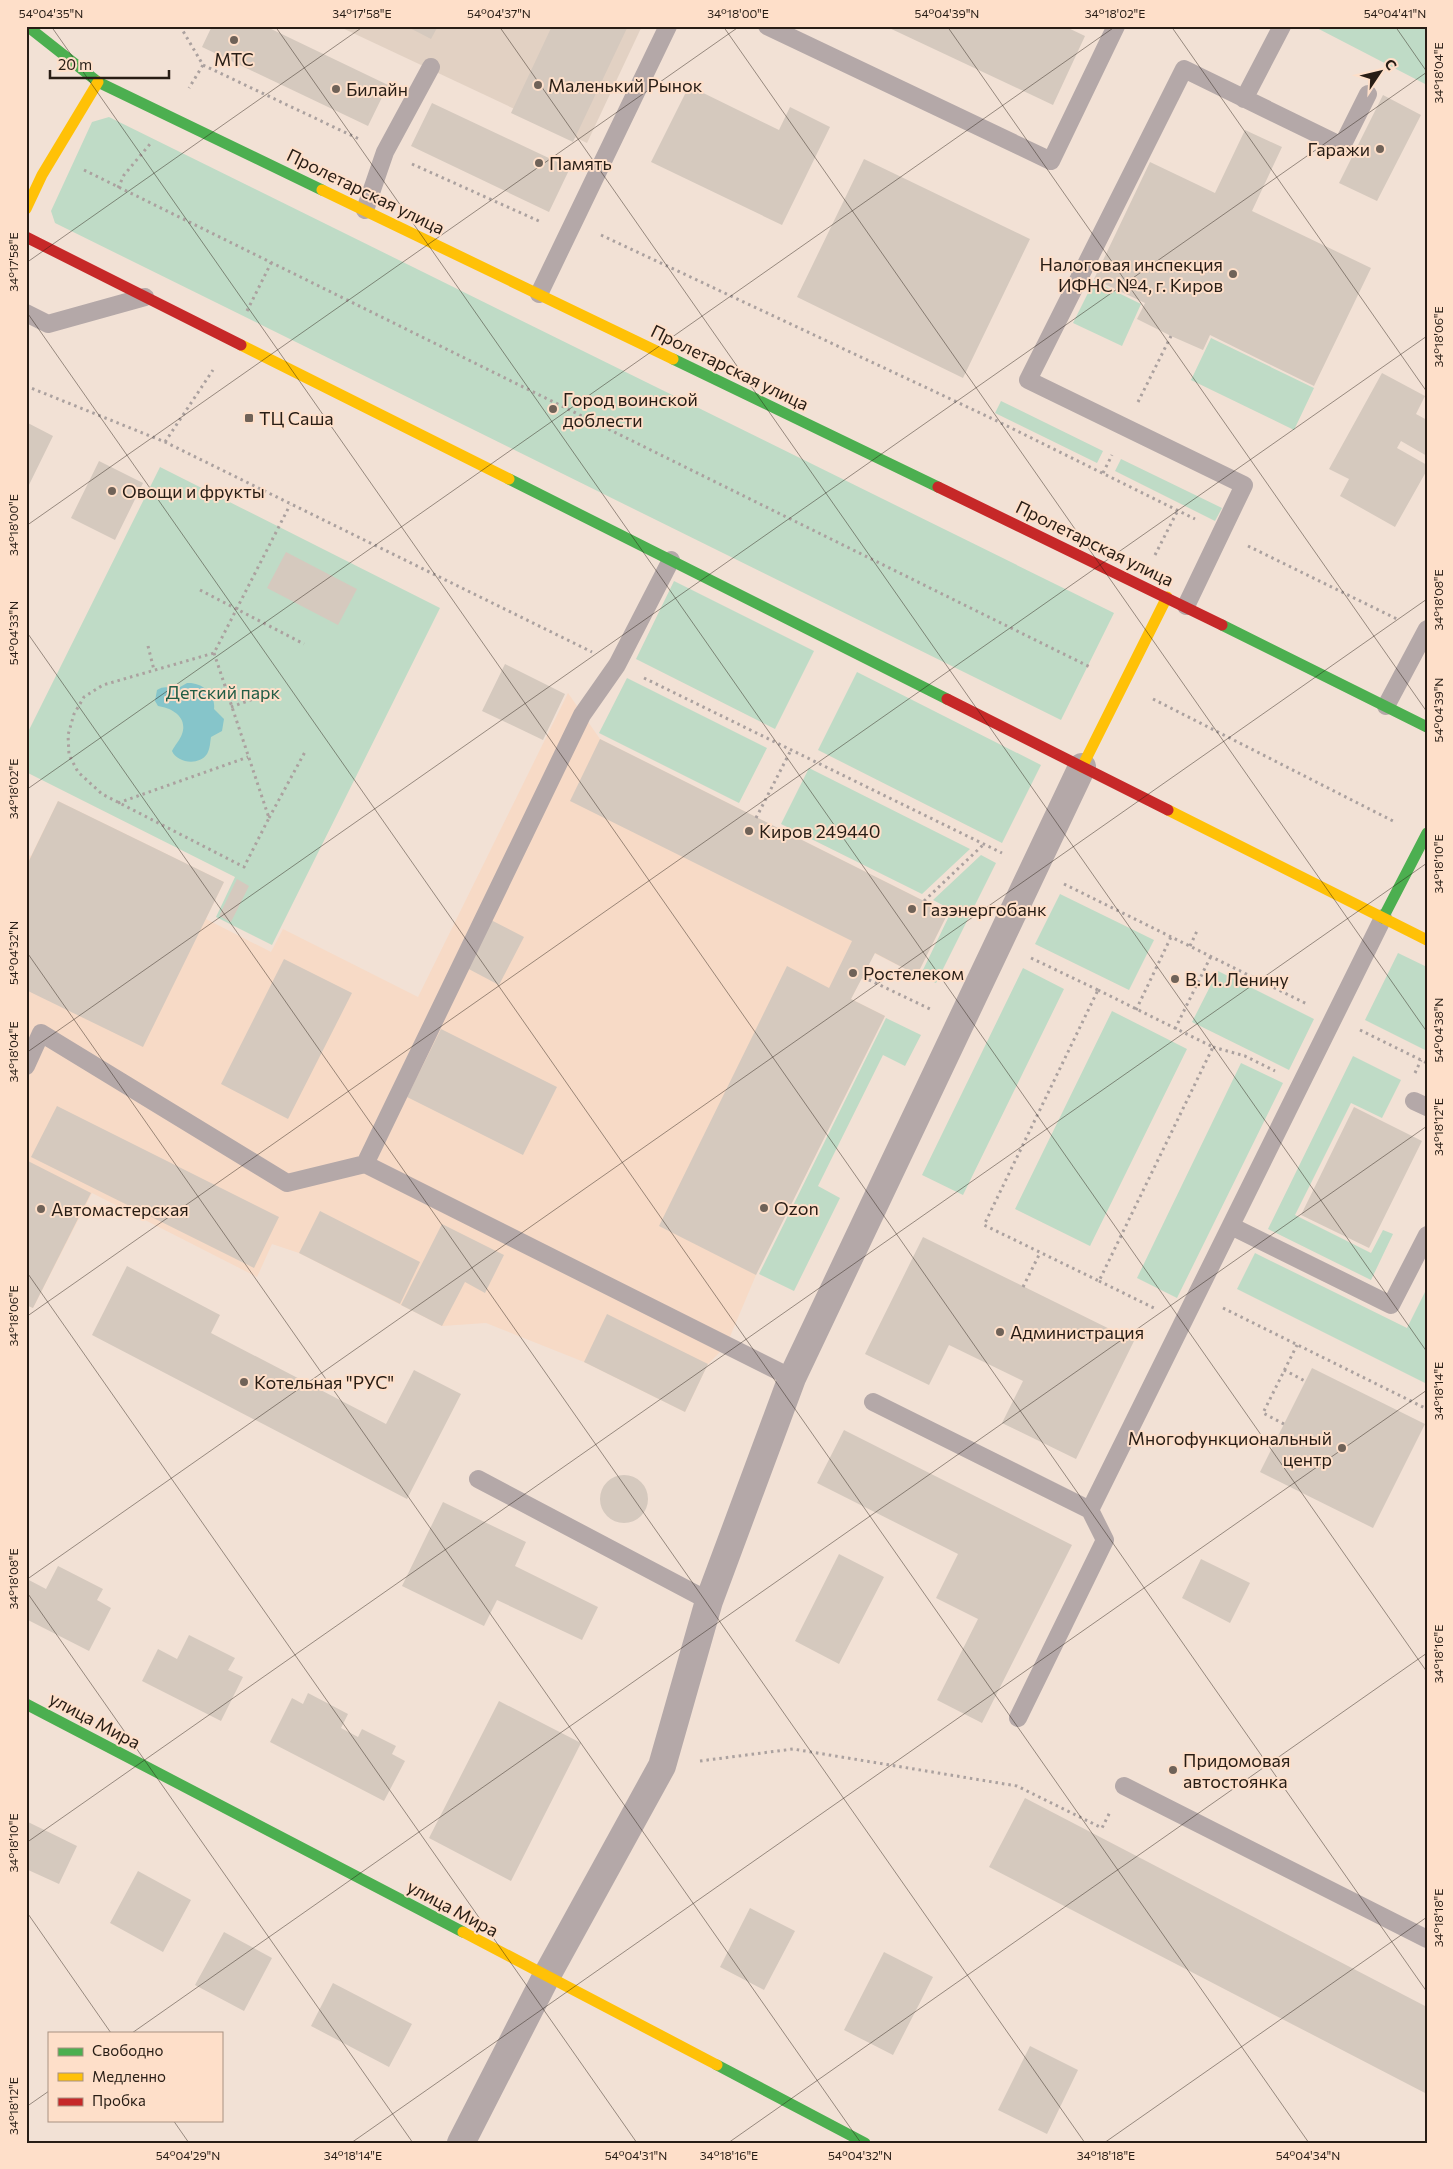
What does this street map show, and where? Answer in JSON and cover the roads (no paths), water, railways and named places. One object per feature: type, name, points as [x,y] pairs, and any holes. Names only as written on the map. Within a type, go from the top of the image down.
[{"type":"main road","name":"Пролетарская улица","points":[[27,26],[98,82],[1186,606],[1427,727]]},
{"type":"main road","points":[[26,209],[42,175],[98,82]]},
{"type":"main road","points":[[26,237],[1427,940]]},
{"type":"main road","points":[[1082,767],[1167,597]]},
{"type":"main road","points":[[1383,918],[1426,835]]},
{"type":"main road","name":"улица Мира","points":[[26,1704],[864,2143]]},
{"type":"street","points":[[461,2143],[546,1976],[662,1766],[709,1601],[792,1378],[1082,767]]},
{"type":"lane","points":[[539,294],[668,26]]},
{"type":"lane","points":[[767,26],[1051,161],[1116,26]]},
{"type":"lane","points":[[1244,99],[1282,26]]},
{"type":"lane","points":[[365,210],[385,152],[431,66]]},
{"type":"lane","points":[[1186,606],[1244,485],[1028,380],[1184,69],[1342,146],[1368,94]]},
{"type":"lane","points":[[26,313],[48,324],[145,297]]},
{"type":"lane","points":[[365,1164],[582,715],[617,664],[671,560]]},
{"type":"lane","points":[[1386,706],[1426,631]]},
{"type":"lane","points":[[1090,1510],[1383,918]]},
{"type":"lane","points":[[26,1066],[41,1033],[287,1182],[365,1164],[792,1378]]},
{"type":"lane","points":[[1231,1226],[1391,1306],[1427,1234]]},
{"type":"lane","points":[[873,1402],[1090,1510],[1105,1540],[1018,1718]]},
{"type":"lane","points":[[478,1479],[709,1601]]},
{"type":"lane","points":[[1124,1786],[1427,1939]]},
{"type":"water","points":[[187,683],[197,684],[207,690],[213,698],[214,709],[224,719],[222,731],[211,737],[207,754],[203,758],[194,761],[178,758],[172,751],[182,734],[183,723],[178,714],[158,706],[155,701],[157,690],[166,687],[175,690]]},
{"type":"place","name":"МТС","points":[[234,40]]},
{"type":"place","name":"Маленький Рынок","points":[[538,85]]},
{"type":"place","name":"Билайн","points":[[336,89]]},
{"type":"place","name":"Гаражи","points":[[1380,149]]},
{"type":"place","name":"Память","points":[[539,163]]},
{"type":"place","name":"Налоговая инспекция ИФНС №4, г. Киров","points":[[1233,274]]},
{"type":"place","name":"Город воинской доблести","points":[[553,409]]},
{"type":"place","name":"ТЦ Саша","points":[[249,418]]},
{"type":"place","name":"Овощи и фрукты","points":[[112,491]]},
{"type":"place","name":"Киров 249440","points":[[749,831]]},
{"type":"place","name":"Газэнергобанк","points":[[912,909]]},
{"type":"place","name":"Ростелеком","points":[[853,973]]},
{"type":"place","name":"В. И. Ленину","points":[[1175,979]]},
{"type":"place","name":"Ozon","points":[[764,1208]]},
{"type":"place","name":"Автомастерская","points":[[41,1209]]},
{"type":"place","name":"Администрация","points":[[1000,1332]]},
{"type":"place","name":"Котельная \"РУС\"","points":[[244,1382]]},
{"type":"place","name":"Многофункциональный центр","points":[[1342,1448]]},
{"type":"place","name":"Придомовая автостоянка","points":[[1173,1770]]},
{"type":"park label","name":"Детский парк","points":[[223,692]]}]
